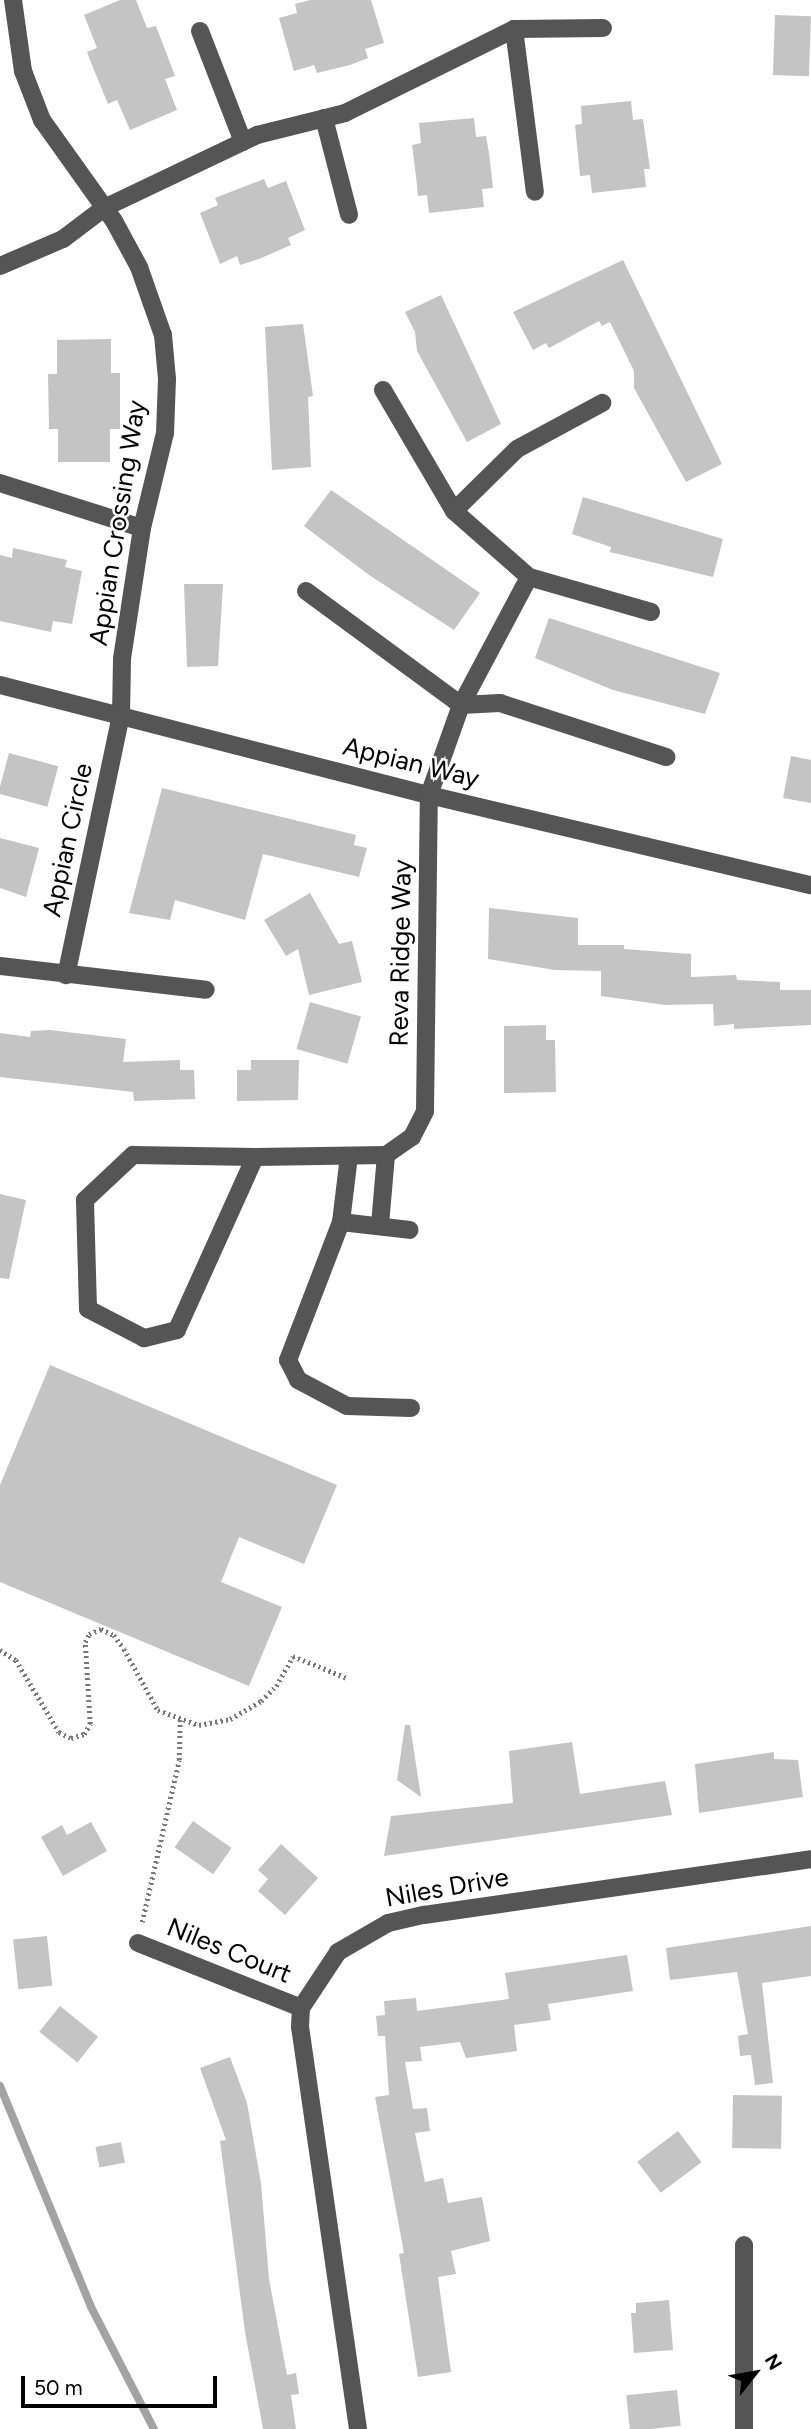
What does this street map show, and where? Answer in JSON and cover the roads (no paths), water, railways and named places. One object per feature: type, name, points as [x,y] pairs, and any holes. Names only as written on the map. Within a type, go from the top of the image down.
[{"type":"street","name":"Appian Crossing Way","points":[[13,0],[21,61],[42,120],[104,208],[139,267],[163,335],[165,433],[142,528],[122,659],[121,715]]},
{"type":"street","points":[[0,266],[63,239],[104,208],[243,142],[345,113],[514,29],[603,27]]},
{"type":"street","points":[[514,29],[535,192]]},
{"type":"street","points":[[200,31],[243,142]]},
{"type":"street","points":[[324,118],[349,215]]},
{"type":"street","points":[[383,390],[454,511],[529,577],[651,612]]},
{"type":"street","points":[[454,511],[517,449],[602,403]]},
{"type":"street","points":[[0,483],[142,528]]},
{"type":"street","name":"Reva Ridge Way","points":[[386,1155],[412,1137],[425,1111],[429,795],[461,705],[529,577]]},
{"type":"street","points":[[306,591],[461,705],[500,703],[666,757]]},
{"type":"street","name":"Appian Way","points":[[0,685],[429,795],[811,885]]},
{"type":"street","name":"Appian Circle","points":[[66,975],[121,715]]},
{"type":"street","points":[[0,967],[206,990]]},
{"type":"street","points":[[255,1157],[177,1330],[144,1338],[88,1309],[85,1200],[100,1182],[133,1155],[386,1155],[380,1225]]},
{"type":"street","points":[[349,1156],[341,1222],[288,1360],[298,1380],[347,1406],[411,1408]]},
{"type":"street","points":[[341,1222],[410,1230]]},
{"type":"street","name":"Niles Drive","points":[[301,2008],[338,1952],[388,1923],[811,1859]]},
{"type":"street","name":"Niles Court","points":[[138,1943],[301,2008]]},
{"type":"street","points":[[301,2008],[358,2429]]},
{"type":"street","points":[[744,2245],[744,2429]]},
{"type":"waterway","points":[[0,2086],[91,2307],[154,2429]]}]
